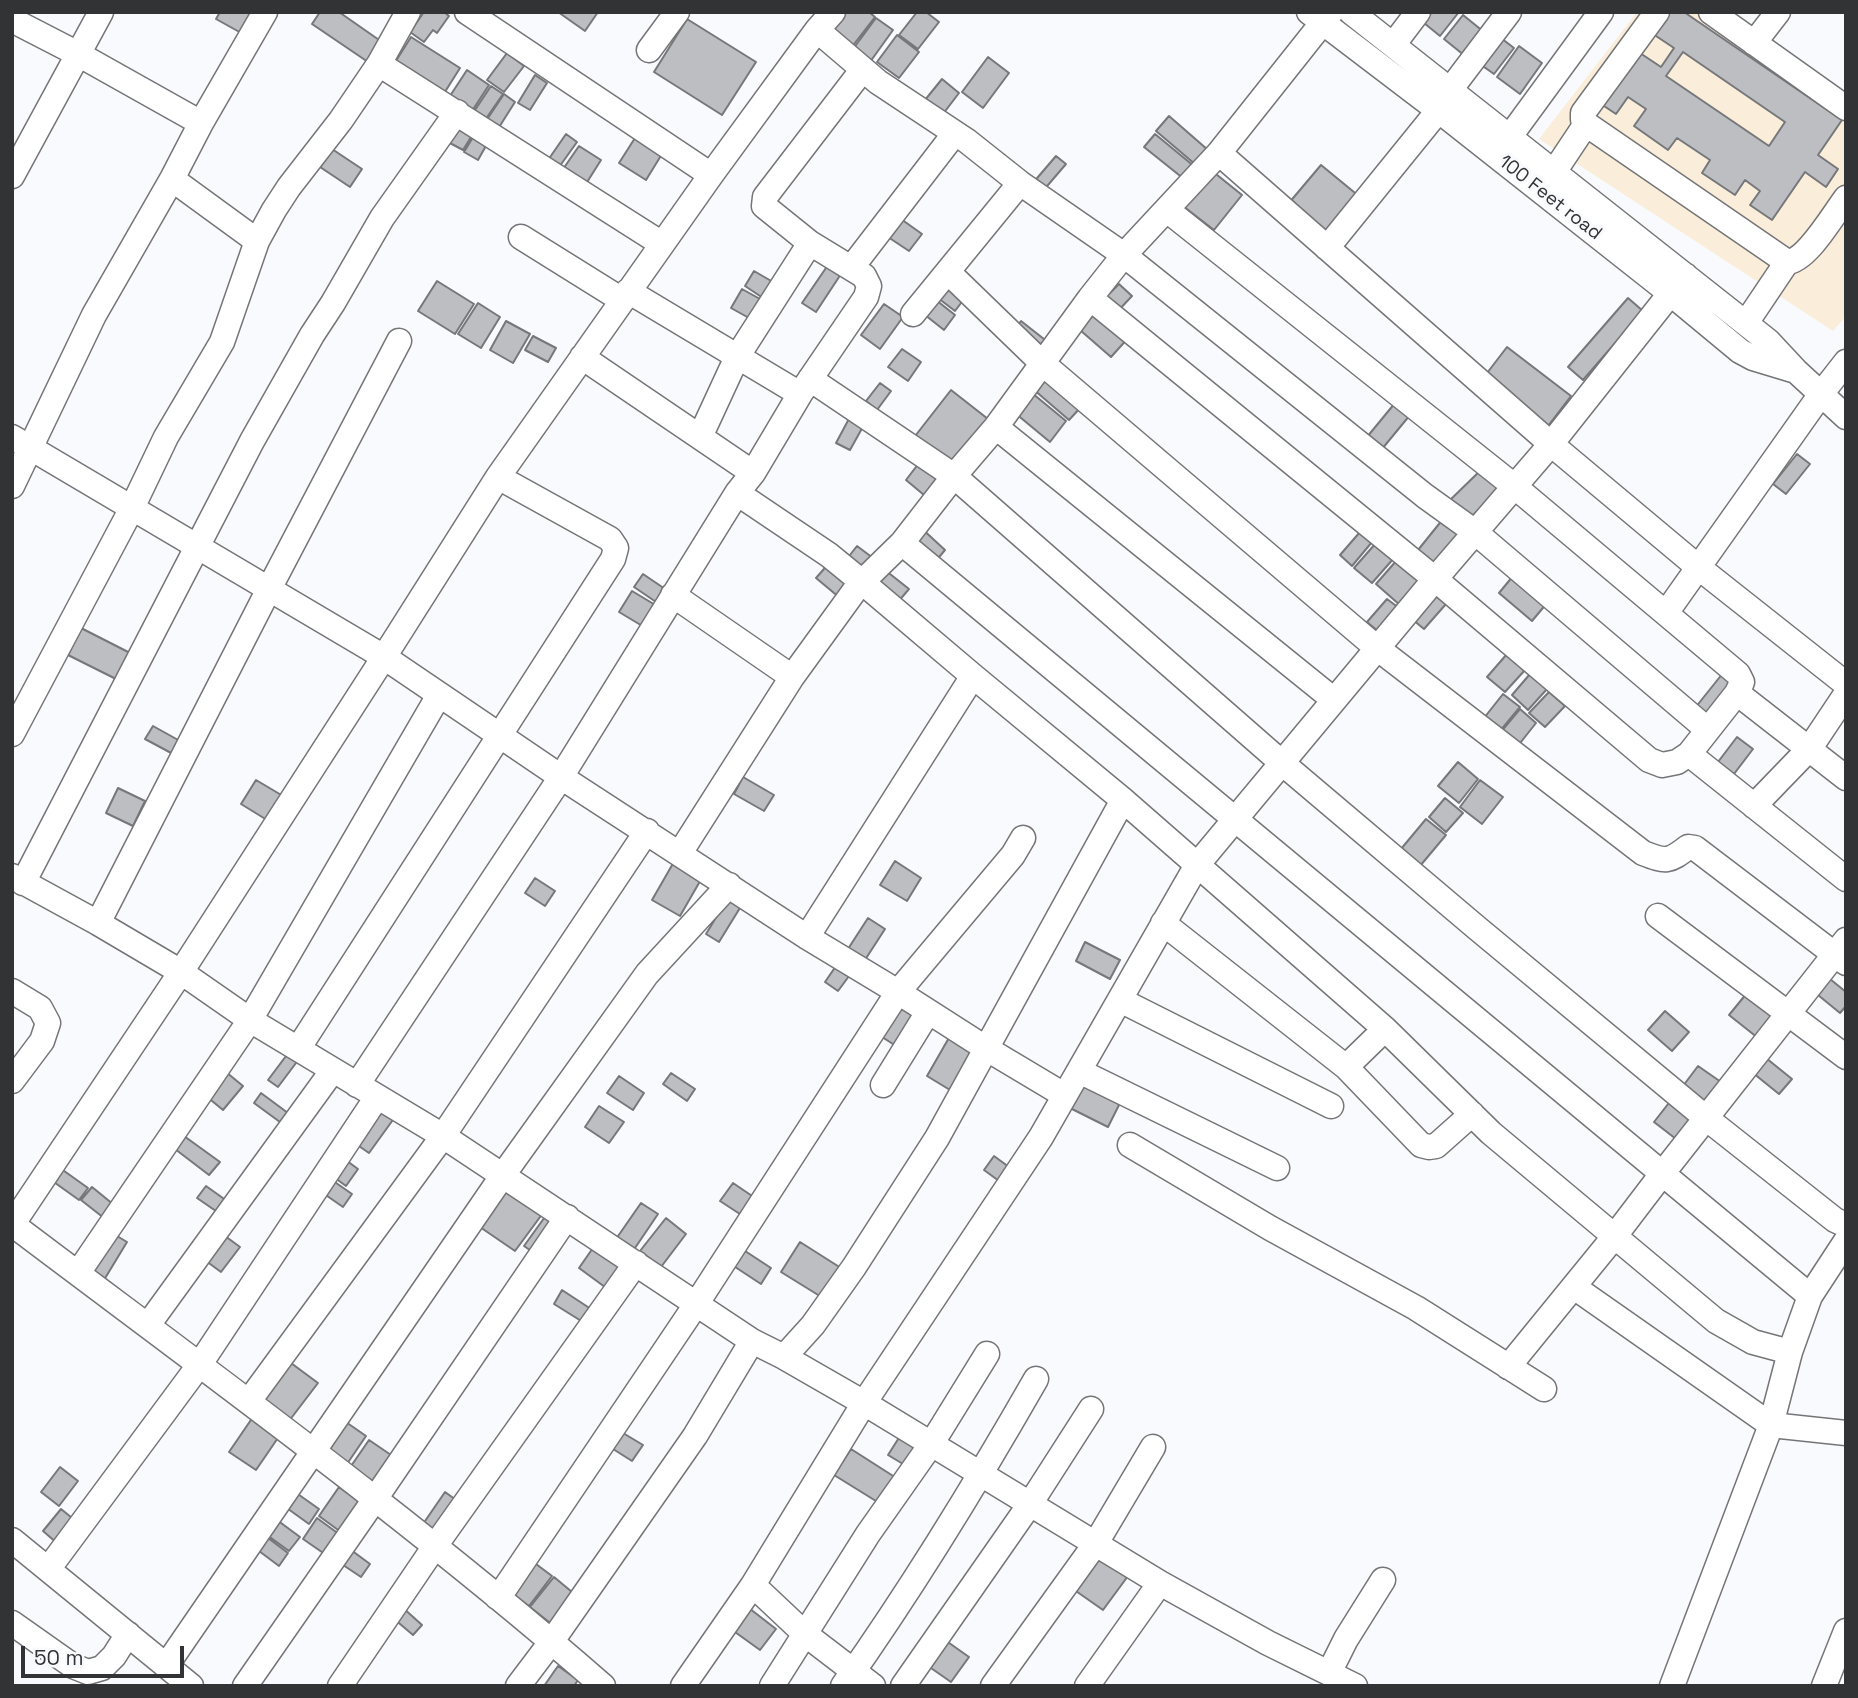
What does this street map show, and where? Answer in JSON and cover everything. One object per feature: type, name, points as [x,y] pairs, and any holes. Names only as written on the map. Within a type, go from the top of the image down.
[{"type":"street","points":[[12,176],[101,12]]},
{"type":"street","points":[[12,486],[21,442],[265,12]]},
{"type":"street","points":[[12,734],[132,508],[166,437],[222,341],[257,241],[289,187],[341,120],[379,64],[408,12]]},
{"type":"street","points":[[467,12],[711,175]]},
{"type":"street","points":[[649,50],[677,12]]},
{"type":"street","name":"100 Feet road","points":[[1351,12],[1392,45],[1444,101]]},
{"type":"street","points":[[1392,45],[1418,12]]},
{"type":"street","points":[[1327,248],[1444,101],[1510,12]]},
{"type":"street","points":[[1502,146],[1601,12]]},
{"type":"street","points":[[1657,12],[1583,113],[1586,124],[1787,262],[1804,254],[1846,198]]},
{"type":"street","points":[[1711,12],[1846,108]]},
{"type":"street","points":[[1754,43],[1777,12]]},
{"type":"street","points":[[680,853],[792,677],[862,582],[902,543],[996,426],[1124,255],[1219,153],[1321,16]]},
{"type":"street","name":"100 Feet road","points":[[1321,16],[1444,101],[1677,284],[1746,323],[1846,417]]},
{"type":"street","points":[[12,20],[201,123]]},
{"type":"street","points":[[603,1686],[552,1641],[315,1451],[12,1224],[181,972],[498,477],[711,175],[825,21],[863,69],[878,82],[955,133],[1020,183],[1124,255],[1425,496],[1475,532],[1708,730]]},
{"type":"street","points":[[379,64],[662,244]]},
{"type":"street","points":[[49,1569],[200,1364],[673,595],[737,493],[753,473],[805,387],[866,297],[869,286],[864,276],[810,243],[764,206],[765,197],[863,69]]},
{"type":"street","points":[[457,112],[382,218],[312,335],[252,441],[18,879],[181,972],[250,1020],[443,1136],[752,1341],[932,1443],[1160,1583],[1268,1643],[1354,1686]]},
{"type":"street","points":[[1554,172],[1586,124]]},
{"type":"street","points":[[852,267],[955,133]]},
{"type":"street","name":"100 Feet road","points":[[1502,146],[1554,172],[1677,284],[1740,351],[1753,358],[1796,371]]},
{"type":"street","points":[[1219,153],[1551,444],[1698,567],[1846,684]]},
{"type":"street","points":[[172,179],[257,241]]},
{"type":"street","points":[[913,314],[1020,183]]},
{"type":"street","points":[[1090,298],[1435,579],[1649,760],[1662,765],[1677,762],[1689,754],[1737,693],[1742,682],[1738,674],[1514,486],[1167,210]]},
{"type":"street","points":[[521,237],[737,357],[805,387],[954,476],[1282,763],[1477,928],[1706,1118],[1835,1220],[1846,1225]]},
{"type":"street","points":[[699,437],[737,357],[810,243]]},
{"type":"street","points":[[1746,323],[1787,262]]},
{"type":"street","points":[[948,272],[1042,363],[1377,648],[1643,853],[1665,861],[1676,857],[1688,847],[1696,848],[1842,952],[1788,1013],[1614,1237],[1508,1367]]},
{"type":"street","points":[[683,1686],[752,1585],[864,1404],[1041,1136],[1196,864],[1551,444],[1677,284]]},
{"type":"street","points":[[98,923],[399,341]]},
{"type":"street","points":[[582,357],[753,473]]},
{"type":"street","points":[[1666,613],[1846,362]]},
{"type":"street","points":[[996,426],[1334,700]]},
{"type":"street","points":[[21,442],[384,657],[561,777],[807,937],[1064,1096]]},
{"type":"street","points":[[298,1049],[613,559],[616,548],[610,539],[498,477]]},
{"type":"street","points":[[737,493],[829,555],[1123,800],[1385,1029],[1491,1133],[1716,1321],[1753,1342],[1790,1352]]},
{"type":"street","points":[[902,543],[1811,1296]]},
{"type":"street","points":[[673,595],[792,677]]},
{"type":"street","points":[[807,937],[973,676]]},
{"type":"street","points":[[1737,693],[1846,778]]},
{"type":"street","points":[[1754,806],[1810,748],[1846,694]]},
{"type":"street","points":[[78,1273],[250,1020],[439,695]]},
{"type":"street","points":[[1689,754],[1846,879]]},
{"type":"street","points":[[784,1357],[813,1325],[854,1267],[937,1138],[1123,800]]},
{"type":"street","points":[[249,1401],[443,1136],[647,831]]},
{"type":"street","points":[[497,1597],[697,1303],[898,992],[1013,855],[1023,838]]},
{"type":"street","points":[[166,1666],[503,1175],[647,974],[729,886]]},
{"type":"street","points":[[1658,916],[1846,1057]]},
{"type":"street","points":[[1163,923],[1346,1067],[1421,1145],[1436,1146],[1472,1114]]},
{"type":"street","points":[[12,991],[40,1008],[48,1023],[42,1041],[13,1079]]},
{"type":"street","points":[[1120,1000],[1331,1106]]},
{"type":"street","points":[[883,1085],[928,1012]]},
{"type":"street","points":[[1346,1067],[1385,1029]]},
{"type":"street","points":[[148,1325],[333,1070]]},
{"type":"street","points":[[1079,1071],[1277,1168]]},
{"type":"street","points":[[1129,1145],[1270,1228],[1416,1308],[1544,1389]]},
{"type":"street","points":[[245,1686],[567,1217]]},
{"type":"street","points":[[1672,1686],[1771,1425],[1790,1352],[1811,1296],[1846,1241]]},
{"type":"street","points":[[340,1686],[435,1546],[636,1263]]},
{"type":"street","points":[[1574,1287],[1771,1425],[1846,1433]]},
{"type":"street","points":[[518,1686],[695,1436],[752,1341]]},
{"type":"street","points":[[772,1686],[868,1534],[932,1443],[987,1354]]},
{"type":"street","points":[[752,1585],[857,1681],[1037,1379]]},
{"type":"street","points":[[903,1686],[1030,1504],[1091,1409]]},
{"type":"street","points":[[992,1686],[1096,1543],[1153,1447]]},
{"type":"street","points":[[12,1540],[191,1686]]},
{"type":"street","points":[[1329,1673],[1346,1639],[1383,1580]]},
{"type":"street","points":[[1087,1686],[1160,1583]]},
{"type":"street","points":[[12,1623],[73,1666],[88,1672],[102,1668],[114,1656],[128,1634]]},
{"type":"street","points":[[1824,1686],[1846,1631]]},
{"type":"shaded area","points":[[1637,12],[1694,12],[1846,117],[1846,316],[1833,331],[1539,139]]},
{"type":"building","points":[[220,12],[255,12],[243,34],[216,19]]},
{"type":"building","points":[[320,12],[339,12],[382,42],[368,62],[312,24]]},
{"type":"building","points":[[424,12],[444,12],[449,16],[437,33],[433,30],[424,42],[410,32]]},
{"type":"building","points":[[558,12],[598,12],[585,31]]},
{"type":"building","points":[[845,12],[869,12],[875,17],[851,48],[830,32]]},
{"type":"building","points":[[917,12],[926,12],[939,22],[918,49],[899,35]]},
{"type":"building","points":[[1432,12],[1459,12],[1440,36],[1424,23]]},
{"type":"building","points":[[1659,12],[1684,12],[1842,120],[1818,155],[1838,169],[1826,187],[1805,172],[1772,220],[1750,205],[1760,191],[1745,180],[1735,195],[1702,173],[1710,160],[1677,138],[1668,150],[1634,126],[1646,109],[1628,97],[1616,114],[1598,102],[1634,49],[1661,67],[1674,48],[1647,30]],"holes":[[[1683,52],[1785,122],[1769,146],[1666,76]]]},
{"type":"building","points":[[1463,15],[1484,32],[1465,56],[1444,39]]},
{"type":"building","points":[[876,18],[893,30],[870,62],[853,49]]},
{"type":"building","points":[[687,19],[756,62],[722,115],[654,72]]},
{"type":"building","points":[[897,35],[919,52],[899,78],[877,62]]},
{"type":"building","points":[[1497,35],[1514,48],[1494,74],[1477,62]]},
{"type":"building","points":[[411,37],[460,68],[443,95],[394,64]]},
{"type":"building","points":[[1519,46],[1542,63],[1520,94],[1497,77]]},
{"type":"building","points":[[507,53],[524,66],[504,92],[487,80]]},
{"type":"building","points":[[988,57],[1009,73],[983,108],[962,92]]},
{"type":"building","points":[[467,70],[489,85],[470,114],[448,99]]},
{"type":"building","points":[[535,75],[547,83],[530,110],[518,103]]},
{"type":"building","points":[[942,79],[959,93],[943,114],[925,100]]},
{"type":"building","points":[[491,86],[503,94],[483,123],[471,116]]},
{"type":"building","points":[[504,94],[515,102],[496,132],[484,124]]},
{"type":"building","points":[[1169,116],[1208,150],[1196,165],[1156,131]]},
{"type":"building","points":[[461,120],[476,129],[463,150],[448,142]]},
{"type":"building","points":[[478,129],[491,137],[478,160],[464,152]]},
{"type":"building","points":[[566,134],[577,142],[557,170],[546,163]]},
{"type":"building","points":[[1155,134],[1195,167],[1184,179],[1144,147]]},
{"type":"building","points":[[635,138],[662,154],[646,180],[619,163]]},
{"type":"building","points":[[579,146],[601,160],[584,187],[561,172]]},
{"type":"building","points":[[332,149],[362,169],[350,187],[320,167]]},
{"type":"building","points":[[1056,156],[1066,164],[1042,192],[1032,184]]},
{"type":"building","points":[[1321,165],[1360,197],[1322,242],[1283,210]]},
{"type":"building","points":[[1211,170],[1242,195],[1214,230],[1183,206]]},
{"type":"building","points":[[901,219],[922,234],[909,251],[888,237]]},
{"type":"building","points":[[828,265],[841,274],[816,312],[802,303]]},
{"type":"building","points":[[754,271],[773,282],[763,298],[745,286]]},
{"type":"building","points":[[437,281],[474,304],[455,334],[418,311]]},
{"type":"building","points":[[1119,284],[1132,296],[1117,312],[1103,300]]},
{"type":"building","points":[[947,286],[964,299],[955,311],[938,298]]},
{"type":"building","points":[[742,289],[760,299],[749,318],[731,308]]},
{"type":"building","points":[[1628,298],[1643,311],[1583,380],[1568,367]]},
{"type":"building","points":[[936,300],[955,315],[944,330],[925,315]]},
{"type":"building","points":[[478,303],[500,317],[481,348],[458,334]]},
{"type":"building","points":[[884,304],[903,317],[880,349],[861,335]]},
{"type":"building","points":[[1097,310],[1129,337],[1111,357],[1080,330]]},
{"type":"building","points":[[506,321],[530,334],[513,363],[490,350]]},
{"type":"building","points":[[1021,321],[1049,343],[1041,353],[1013,331]]},
{"type":"building","points":[[533,336],[556,348],[548,362],[525,350]]},
{"type":"building","points":[[1507,347],[1571,396],[1548,426],[1484,377]]},
{"type":"building","points":[[902,349],[921,362],[908,381],[888,367]]},
{"type":"building","points":[[1046,375],[1082,406],[1069,420],[1033,389]]},
{"type":"building","points":[[880,383],[891,391],[877,410],[866,401]]},
{"type":"building","points":[[951,390],[988,419],[948,469],[912,440]]},
{"type":"building","points":[[1032,393],[1066,421],[1050,442],[1015,413]]},
{"type":"building","points":[[1395,403],[1410,415],[1382,449],[1367,437]]},
{"type":"building","points":[[851,415],[865,423],[850,450],[836,443]]},
{"type":"building","points":[[1797,454],[1810,464],[1786,494],[1773,484]]},
{"type":"building","points":[[919,463],[938,478],[924,495],[906,480]]},
{"type":"building","points":[[1484,467],[1504,486],[1467,521],[1448,502]]},
{"type":"building","points":[[1443,519],[1461,532],[1431,570],[1414,555]]},
{"type":"building","points":[[919,526],[945,550],[935,562],[908,538]]},
{"type":"building","points":[[1360,532],[1372,542],[1352,566],[1340,555]]},
{"type":"building","points":[[1376,543],[1394,558],[1372,583],[1354,568]]},
{"type":"building","points":[[857,546],[873,558],[861,572],[846,560]]},
{"type":"building","points":[[1397,560],[1422,582],[1401,606],[1376,584]]},
{"type":"building","points":[[831,561],[854,581],[840,598],[816,578]]},
{"type":"building","points":[[885,570],[909,589],[897,603],[873,584]]},
{"type":"building","points":[[643,574],[668,591],[659,604],[634,587]]},
{"type":"building","points":[[1513,576],[1547,603],[1532,621],[1499,593]]},
{"type":"building","points":[[632,591],[657,606],[644,627],[619,612]]},
{"type":"building","points":[[1434,594],[1446,604],[1424,629],[1412,619]]},
{"type":"building","points":[[1387,599],[1399,608],[1379,632],[1367,622]]},
{"type":"building","points":[[81,628],[138,657],[124,683],[68,655]]},
{"type":"building","points":[[1507,654],[1525,670],[1505,692],[1487,677]]},
{"type":"building","points":[[1723,673],[1739,685],[1710,720],[1695,708]]},
{"type":"building","points":[[1530,674],[1547,689],[1528,710],[1512,695]]},
{"type":"building","points":[[1549,692],[1565,706],[1545,727],[1529,713]]},
{"type":"building","points":[[1503,694],[1520,707],[1500,731],[1484,718]]},
{"type":"building","points":[[1520,709],[1536,723],[1517,747],[1500,733]]},
{"type":"building","points":[[153,726],[180,741],[173,754],[145,739]]},
{"type":"building","points":[[1737,737],[1753,749],[1734,774],[1718,762]]},
{"type":"building","points":[[1458,762],[1478,779],[1459,803],[1438,786]]},
{"type":"building","points":[[743,777],[774,795],[764,811],[734,794]]},
{"type":"building","points":[[256,780],[283,796],[267,820],[241,804]]},
{"type":"building","points":[[1480,780],[1503,797],[1482,824],[1460,807]]},
{"type":"building","points":[[118,788],[145,801],[133,826],[106,813]]},
{"type":"building","points":[[1445,798],[1463,813],[1446,832],[1429,817]]},
{"type":"building","points":[[1426,819],[1446,835],[1420,866],[1401,849]]},
{"type":"building","points":[[675,860],[703,876],[680,916],[652,900]]},
{"type":"building","points":[[895,861],[921,878],[907,901],[880,885]]},
{"type":"building","points":[[535,878],[555,891],[545,906],[525,893]]},
{"type":"building","points":[[729,896],[743,903],[719,942],[706,934]]},
{"type":"building","points":[[868,918],[885,929],[863,963],[846,952]]},
{"type":"building","points":[[1085,942],[1120,960],[1110,979],[1076,961]]},
{"type":"building","points":[[838,963],[852,972],[838,991],[825,982]]},
{"type":"building","points":[[1830,979],[1846,992],[1846,1006],[1840,1013],[1818,995]]},
{"type":"building","points":[[1747,993],[1776,1015],[1758,1038],[1729,1015]]},
{"type":"building","points":[[901,1003],[921,1016],[899,1048],[879,1035]]},
{"type":"building","points":[[1665,1011],[1689,1032],[1672,1051],[1648,1030]]},
{"type":"building","points":[[950,1036],[974,1050],[950,1090],[927,1076]]},
{"type":"building","points":[[289,1052],[299,1059],[278,1087],[268,1080]]},
{"type":"building","points":[[1766,1058],[1792,1079],[1779,1094],[1753,1073]]},
{"type":"building","points":[[1698,1066],[1721,1082],[1703,1107],[1680,1090]]},
{"type":"building","points":[[226,1072],[243,1086],[223,1110],[206,1096]]},
{"type":"building","points":[[671,1073],[695,1089],[687,1101],[663,1084]]},
{"type":"building","points":[[619,1076],[644,1093],[633,1110],[607,1093]]},
{"type":"building","points":[[1083,1080],[1122,1099],[1108,1127],[1070,1108]]},
{"type":"building","points":[[261,1093],[292,1116],[284,1125],[254,1103]]},
{"type":"building","points":[[1672,1099],[1694,1117],[1676,1139],[1654,1122]]},
{"type":"building","points":[[379,1106],[395,1117],[369,1153],[353,1142]]},
{"type":"building","points":[[599,1106],[624,1122],[609,1143],[585,1127]]},
{"type":"building","points":[[184,1136],[220,1162],[209,1175],[175,1149]]},
{"type":"building","points":[[994,1156],[1009,1167],[999,1181],[984,1170]]},
{"type":"building","points":[[343,1158],[358,1169],[346,1186],[331,1175]]},
{"type":"building","points":[[60,1168],[88,1188],[79,1200],[51,1180]]},
{"type":"building","points":[[329,1178],[352,1194],[343,1207],[320,1191]]},
{"type":"building","points":[[733,1183],[758,1200],[746,1218],[720,1201]]},
{"type":"building","points":[[206,1186],[234,1206],[226,1218],[197,1198]]},
{"type":"building","points":[[504,1186],[543,1213],[515,1251],[477,1225]]},
{"type":"building","points":[[92,1187],[119,1209],[109,1222],[81,1200]]},
{"type":"building","points":[[641,1203],[658,1214],[633,1251],[616,1239]]},
{"type":"building","points":[[547,1214],[558,1222],[534,1253],[524,1246]]},
{"type":"building","points":[[666,1218],[686,1234],[661,1267],[640,1251]]},
{"type":"building","points":[[112,1233],[127,1242],[104,1280],[89,1270]]},
{"type":"building","points":[[221,1233],[240,1247],[221,1272],[202,1258]]},
{"type":"building","points":[[800,1242],[841,1268],[823,1298],[781,1272]]},
{"type":"building","points":[[595,1245],[626,1267],[609,1290],[579,1268]]},
{"type":"building","points":[[739,1247],[771,1268],[761,1284],[729,1263]]},
{"type":"building","points":[[562,1290],[594,1311],[586,1324],[554,1304]]},
{"type":"building","points":[[291,1363],[318,1383],[289,1421],[262,1401]]},
{"type":"building","points":[[255,1414],[282,1432],[256,1470],[229,1452]]},
{"type":"building","points":[[343,1420],[366,1436],[347,1464],[323,1448]]},
{"type":"building","points":[[623,1433],[643,1445],[632,1461],[613,1449]]},
{"type":"building","points":[[902,1433],[922,1445],[908,1467],[888,1455]]},
{"type":"building","points":[[369,1440],[394,1457],[374,1487],[349,1469]]},
{"type":"building","points":[[851,1449],[901,1481],[884,1506],[834,1475]]},
{"type":"building","points":[[60,1467],[78,1481],[59,1506],[41,1492]]},
{"type":"building","points":[[339,1487],[365,1506],[345,1535],[319,1516]]},
{"type":"building","points":[[295,1492],[319,1509],[309,1524],[284,1506]]},
{"type":"building","points":[[445,1492],[463,1505],[441,1536],[423,1524]]},
{"type":"building","points":[[61,1509],[77,1522],[58,1544],[43,1531]]},
{"type":"building","points":[[317,1518],[343,1537],[329,1557],[303,1539]]},
{"type":"building","points":[[277,1520],[300,1537],[289,1551],[267,1535]]},
{"type":"building","points":[[264,1535],[288,1553],[279,1566],[255,1548]]},
{"type":"building","points":[[347,1547],[370,1564],[361,1577],[337,1561]]},
{"type":"building","points":[[1098,1555],[1128,1576],[1103,1610],[1073,1589]]},
{"type":"building","points":[[528,1558],[552,1576],[529,1606],[505,1589]]},
{"type":"building","points":[[554,1577],[578,1597],[554,1626],[530,1607]]},
{"type":"building","points":[[745,1605],[776,1629],[760,1650],[728,1627]]},
{"type":"building","points":[[402,1607],[422,1625],[413,1635],[393,1618]]},
{"type":"building","points":[[945,1640],[969,1657],[951,1682],[928,1666]]},
{"type":"building","points":[[558,1666],[578,1680],[574,1686],[544,1686]]}]
